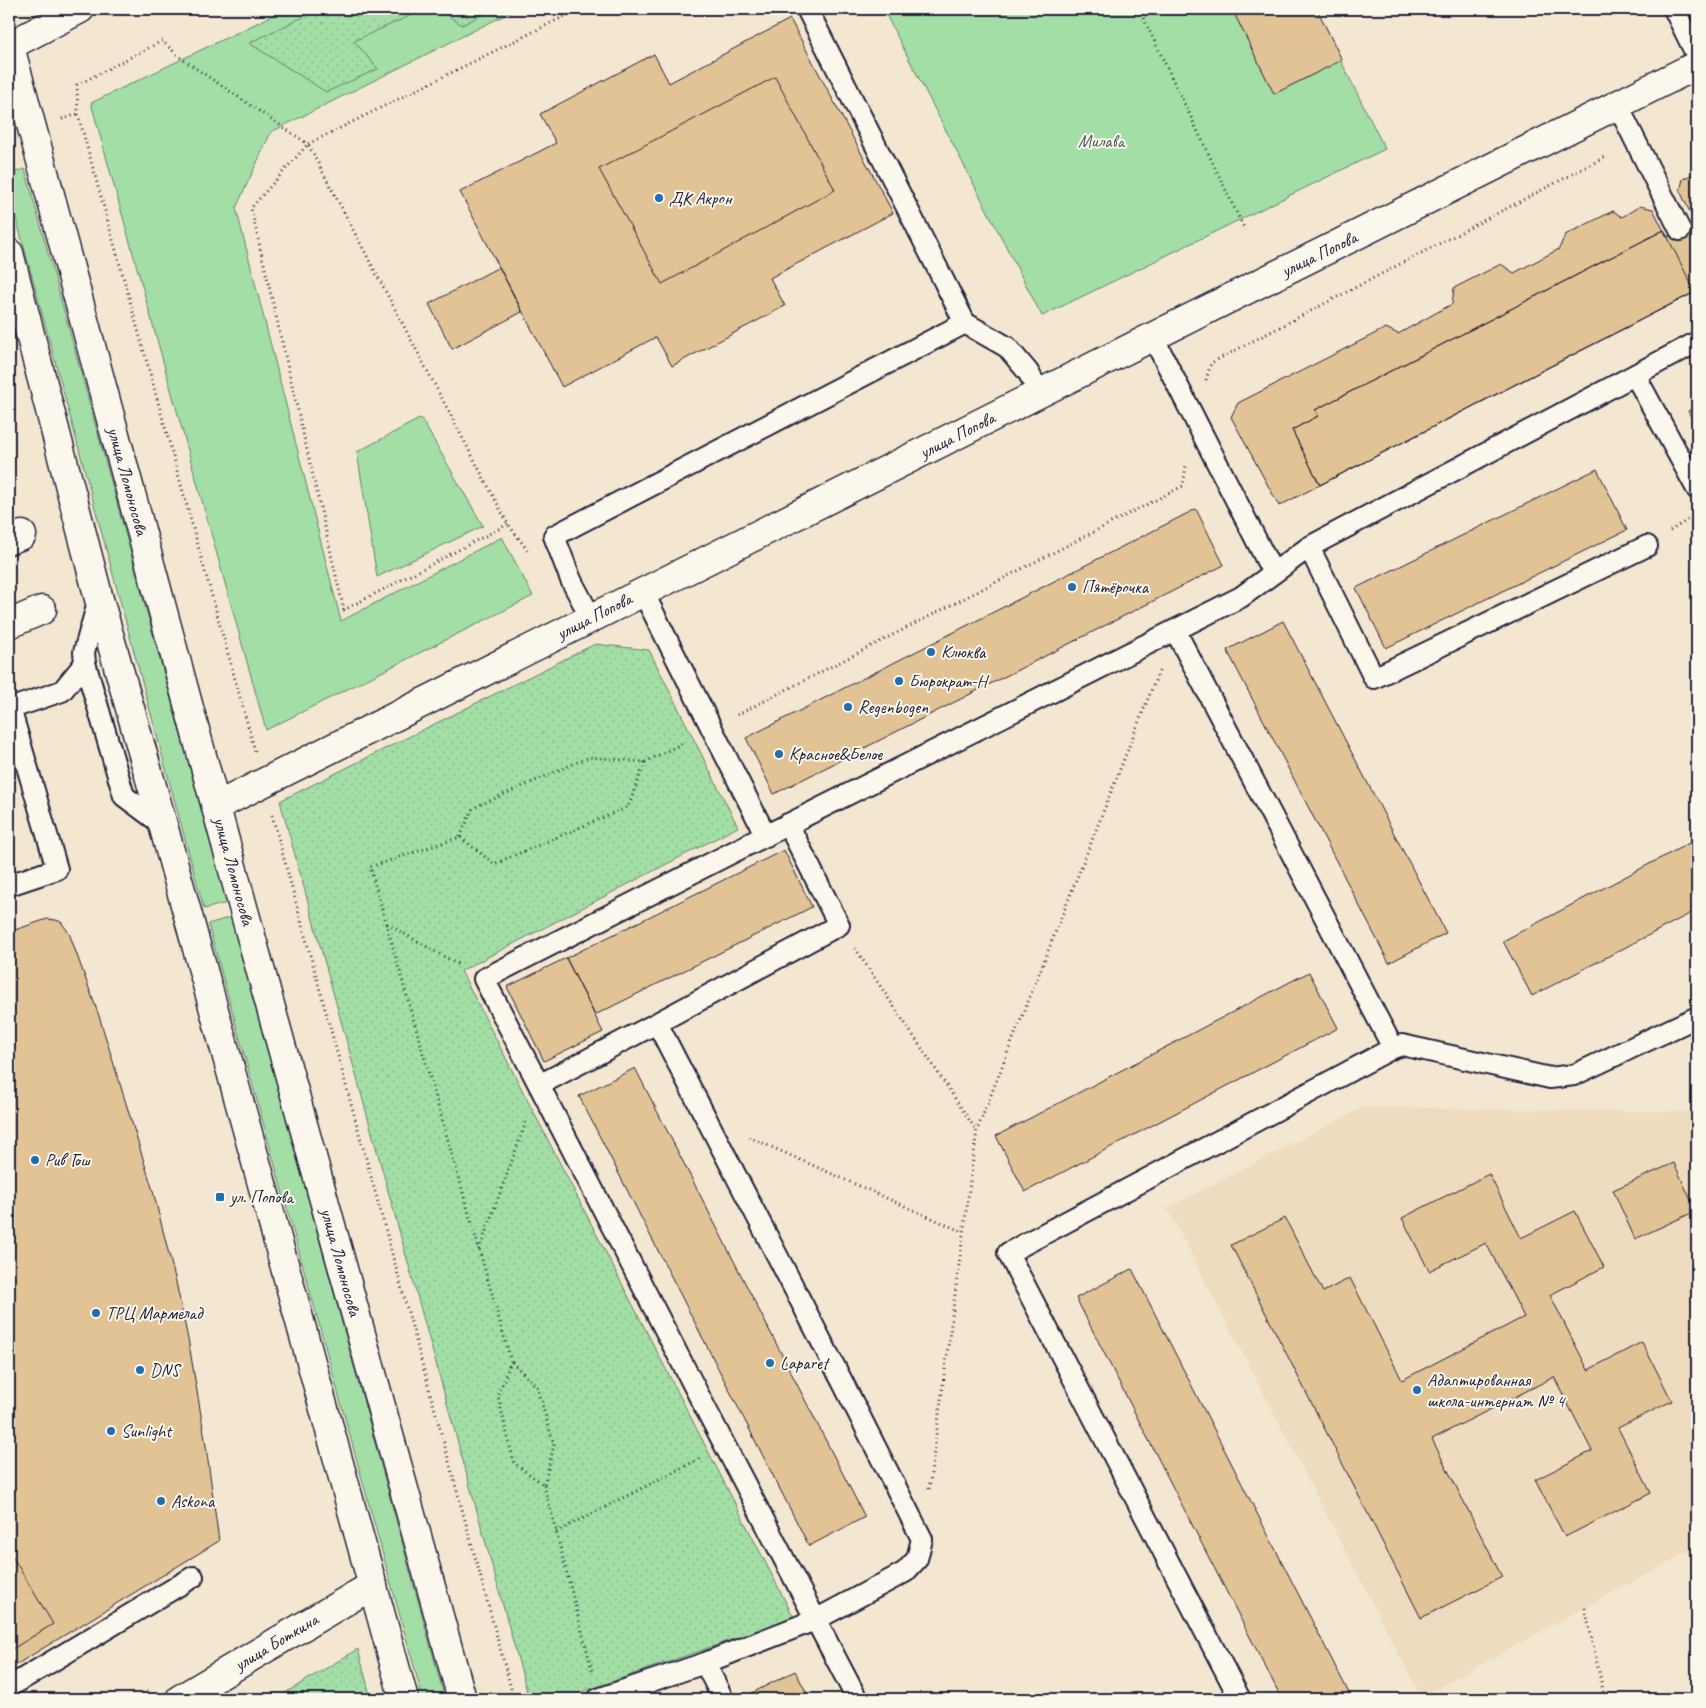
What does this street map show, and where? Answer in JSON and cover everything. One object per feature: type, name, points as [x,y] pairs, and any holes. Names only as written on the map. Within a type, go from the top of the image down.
[{"type":"main road","points":[[9,45],[80,9]]},
{"type":"main road","name":"улица Ломоносова","points":[[9,45],[462,1699]]},
{"type":"main road","name":"улица Попова","points":[[217,806],[1697,65]]},
{"type":"main road","points":[[9,253],[99,599],[404,1699]]},
{"type":"main road","points":[[9,624],[42,610]]},
{"type":"main road","name":"улица Боткина","points":[[180,1699],[373,1584]]},
{"type":"lane","points":[[807,9],[965,323],[1007,347],[1028,372],[1040,393]]},
{"type":"lane","points":[[1674,9],[1697,56]]},
{"type":"lane","points":[[1618,106],[1680,230]]},
{"type":"lane","points":[[590,618],[571,580],[554,536],[965,323]]},
{"type":"lane","points":[[1154,337],[1273,573]]},
{"type":"lane","points":[[857,1699],[724,1446],[484,979],[1241,597],[1309,547],[1697,342]]},
{"type":"lane","points":[[1635,375],[1697,489]]},
{"type":"lane","points":[[1309,547],[1374,678],[1647,546]]},
{"type":"lane","points":[[643,592],[766,836]]},
{"type":"lane","points":[[99,599],[84,652],[85,662],[124,796],[163,825]]},
{"type":"lane","points":[[1175,630],[1393,1048]]},
{"type":"lane","points":[[9,885],[57,869],[10,709],[62,691],[85,662]]},
{"type":"lane","points":[[539,1085],[839,925],[788,824]]},
{"type":"lane","points":[[1240,1699],[1008,1253],[1393,1048],[1402,1045],[1408,1046],[1550,1078],[1574,1075],[1697,1017]]},
{"type":"lane","points":[[599,1699],[705,1663],[815,1620],[905,1572],[917,1559],[922,1539],[657,1023]]},
{"type":"lane","points":[[9,1687],[193,1577]]},
{"type":"lane","points":[[705,1663],[723,1699]]},
{"type":"path","points":[[508,524],[344,610],[251,208],[308,144],[580,9]]},
{"type":"path","points":[[1139,9],[1245,230]]},
{"type":"path","points":[[257,759],[78,114],[77,85],[162,41],[182,59],[308,144],[508,524],[532,556]]},
{"type":"path","points":[[599,1699],[544,1485],[554,1444],[537,1387],[510,1361],[370,867],[460,837],[473,808],[589,757],[645,762],[1183,486],[1195,419],[1211,363],[1605,157]]},
{"type":"path","points":[[929,1490],[977,1130],[1175,630]]},
{"type":"path","points":[[460,837],[494,864],[628,807],[645,762]]},
{"type":"path","points":[[270,807],[514,1699]]},
{"type":"path","points":[[386,923],[484,979]]},
{"type":"path","points":[[839,925],[977,1130]]},
{"type":"path","points":[[479,1250],[539,1085]]},
{"type":"path","points":[[706,1118],[963,1232]]},
{"type":"path","points":[[510,1361],[498,1396],[514,1463],[544,1485]]},
{"type":"path","points":[[556,1532],[724,1446]]},
{"type":"path","points":[[1585,1608],[1605,1699]]},
{"type":"shaded area","points":[[1364,1107],[1697,1112],[1697,1547],[1421,1697],[1167,1208]]},
{"type":"green space","points":[[286,9],[517,9],[271,132],[236,208],[341,621],[502,537],[533,596],[266,730],[91,103]]},
{"type":"green space","points":[[320,9],[425,9],[354,41],[378,69],[326,92],[249,43]]},
{"type":"green space","points":[[438,9],[493,9],[462,25]]},
{"type":"green space","name":"Милава","points":[[883,9],[1315,9],[1385,149],[1042,316]]},
{"type":"green space","points":[[25,169],[227,903],[204,909],[9,192],[9,174]]},
{"type":"green space","points":[[421,418],[483,526],[377,577],[357,452]]},
{"type":"green space","points":[[595,644],[649,650],[738,827],[461,971],[794,1618],[562,1699],[529,1699],[280,801]]},
{"type":"green space","points":[[231,917],[445,1699],[423,1699],[208,924]]},
{"type":"green space","points":[[358,1649],[371,1699],[275,1699]]},
{"type":"building","points":[[1232,9],[1317,9],[1342,60],[1274,94]]},
{"type":"building","points":[[790,19],[893,213],[770,278],[785,306],[672,366],[656,337],[562,387],[460,192],[556,143],[540,114],[654,54],[669,83]]},
{"type":"building","points":[[775,77],[835,190],[662,284],[599,169]]},
{"type":"building","points":[[1697,172],[1697,291],[1279,506],[1231,417],[1238,403],[1386,328],[1398,334],[1452,304],[1454,288],[1501,264],[1514,273],[1559,249],[1565,235],[1613,211],[1622,217],[1640,206],[1653,209],[1667,237],[1695,223],[1680,191],[1683,179]]},
{"type":"building","points":[[1697,214],[1697,291],[1320,485],[1292,430],[1318,416],[1315,410],[1664,230],[1667,237],[1695,223],[1692,216]]},
{"type":"building","points":[[1664,230],[1695,292],[1320,485],[1292,430],[1318,416],[1315,410]]},
{"type":"building","points":[[499,267],[522,312],[452,349],[429,304]]},
{"type":"building","points":[[1697,406],[1697,429],[1688,411]]},
{"type":"building","points":[[1597,469],[1627,530],[1386,648],[1356,588]]},
{"type":"building","points":[[1196,509],[1224,565],[774,794],[746,738]]},
{"type":"building","points":[[1283,621],[1446,933],[1389,963],[1227,650]]},
{"type":"building","points":[[1697,839],[1697,910],[1532,996],[1503,941]]},
{"type":"building","points":[[784,850],[812,907],[595,1015],[566,958]]},
{"type":"building","name":"ТРЦ Мармелад","points":[[47,919],[61,922],[69,933],[99,1016],[153,1191],[176,1282],[189,1344],[205,1439],[219,1541],[9,1669],[9,932]]},
{"type":"building","points":[[566,958],[603,1032],[544,1061],[507,987]]},
{"type":"building","points":[[1309,972],[1338,1028],[1025,1192],[996,1136]]},
{"type":"building","points":[[635,1068],[865,1517],[809,1546],[579,1096]]},
{"type":"building","points":[[1674,1163],[1696,1211],[1635,1239],[1613,1190]]},
{"type":"building","name":"Адаптированная школа-интернат № 4","points":[[1489,1174],[1521,1238],[1575,1211],[1604,1267],[1550,1295],[1588,1370],[1642,1342],[1672,1401],[1618,1428],[1651,1493],[1565,1537],[1535,1480],[1592,1451],[1554,1377],[1432,1439],[1502,1577],[1421,1618],[1231,1245],[1285,1218],[1323,1292],[1350,1278],[1402,1380],[1524,1317],[1486,1243],[1429,1271],[1402,1218]]},
{"type":"building","points":[[1132,1269],[1352,1699],[1282,1699],[1076,1298]]},
{"type":"building","points":[[9,1551],[53,1624],[9,1651]]},
{"type":"building","points":[[795,1671],[810,1699],[740,1699]]},
{"type":"place","name":"ДК Акрон","points":[[659,198]]},
{"type":"place","name":"Пятёрочка","points":[[1072,587]]},
{"type":"place","name":"Клюква","points":[[931,652]]},
{"type":"place","name":"Бюрократ-Н","points":[[899,681]]},
{"type":"place","name":"Regenbogen","points":[[848,707]]},
{"type":"place","name":"Красное&Белое","points":[[779,754]]},
{"type":"place","name":"Рив Гош","points":[[35,1160]]},
{"type":"place","name":"ул. Попова","points":[[220,1197]]},
{"type":"place","name":"ТРЦ Мармелад","points":[[96,1313]]},
{"type":"place","name":"Laparet","points":[[770,1363]]},
{"type":"place","name":"DNS","points":[[140,1370]]},
{"type":"place","name":"Адаптированная школа-интернат № 4","points":[[1417,1390]]},
{"type":"place","name":"Sunlight","points":[[111,1431]]},
{"type":"place","name":"Askona","points":[[161,1501]]}]
